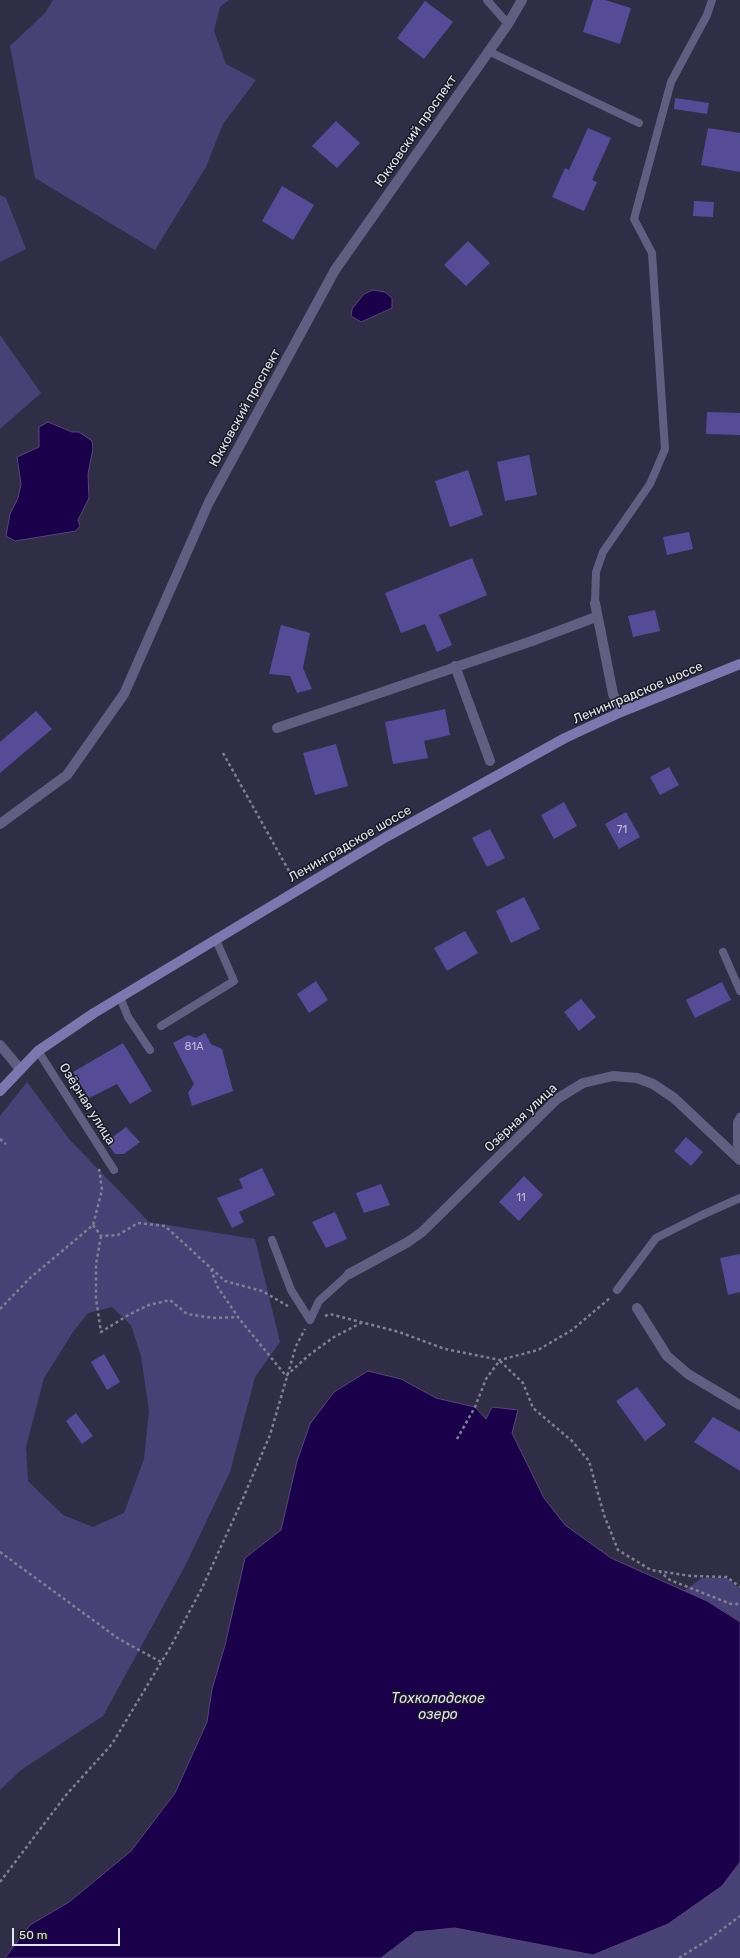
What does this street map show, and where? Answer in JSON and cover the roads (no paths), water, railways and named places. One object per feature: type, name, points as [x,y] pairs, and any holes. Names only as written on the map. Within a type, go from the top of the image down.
[{"type":"main road","name":"Ленинградское шоссе","points":[[0,1091],[38,1051],[120,997],[432,811],[565,738],[621,712],[740,664]]},
{"type":"street","name":"Юкковский проспект","points":[[0,824],[68,775],[124,694],[209,502],[335,270],[508,24],[522,0]]},
{"type":"street","points":[[595,603],[596,617],[614,694],[621,712]]},
{"type":"street","points":[[277,728],[455,666],[532,641],[596,617]]},
{"type":"street","points":[[455,666],[490,761]]},
{"type":"street","points":[[0,1045],[20,1069]]},
{"type":"street","name":"Озёрная улица","points":[[349,1274],[408,1242],[422,1232],[556,1099],[583,1083],[613,1076],[637,1078],[653,1084],[674,1098],[740,1160]]},
{"type":"street","points":[[637,1308],[667,1356],[688,1374],[740,1405]]},
{"type":"lane","points":[[487,0],[508,24]]},
{"type":"lane","points":[[595,603],[596,572],[603,552],[650,484],[665,449],[652,253],[634,219],[671,82],[706,15],[712,0]]},
{"type":"lane","points":[[488,52],[639,123]]},
{"type":"lane","points":[[161,1026],[234,981],[216,940]]},
{"type":"lane","points":[[723,952],[740,992]]},
{"type":"lane","points":[[120,997],[128,1017],[150,1050]]},
{"type":"lane","name":"Озёрная улица","points":[[38,1051],[114,1170]]},
{"type":"lane","points":[[740,1117],[737,1122],[737,1145],[740,1160]]},
{"type":"lane","points":[[617,1290],[656,1238],[740,1198]]},
{"type":"lane","points":[[272,1240],[291,1290],[310,1320],[319,1301],[349,1274]]},
{"type":"water","points":[[373,290],[385,292],[392,298],[392,308],[361,322],[351,316],[352,309],[364,294]]},
{"type":"water","points":[[48,422],[72,432],[79,432],[92,441],[93,449],[88,474],[89,498],[78,520],[80,526],[76,531],[15,541],[6,536],[10,514],[18,498],[21,484],[17,457],[39,447],[39,427]]},
{"type":"water","name":"Тохколодское озеро","points":[[368,1371],[401,1379],[436,1398],[475,1407],[486,1419],[492,1407],[518,1410],[512,1433],[544,1498],[565,1525],[611,1558],[707,1601],[740,1622],[740,1862],[722,1886],[668,1924],[593,1955],[455,1928],[415,1932],[381,1958],[5,1958],[30,1925],[69,1902],[131,1851],[175,1793],[207,1722],[212,1689],[225,1645],[245,1558],[281,1530],[297,1461],[310,1424],[334,1392]]}]
